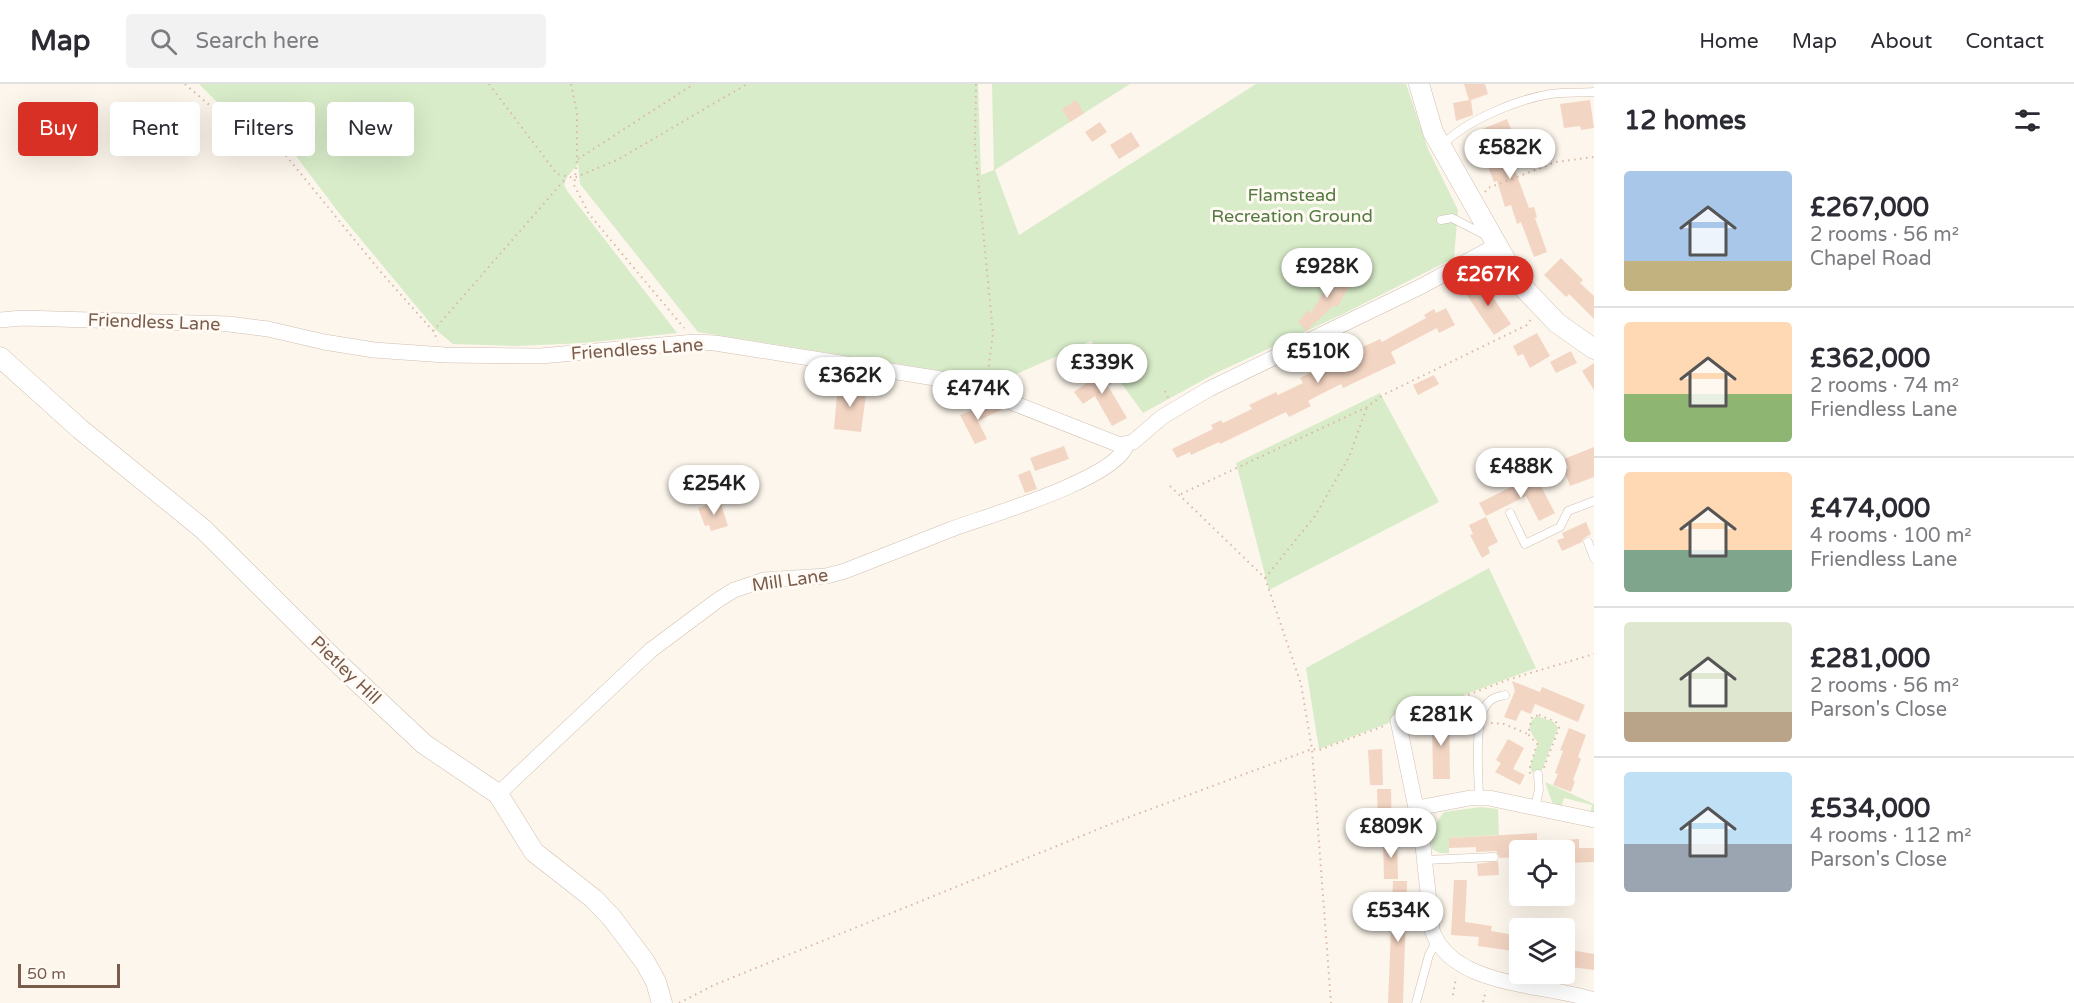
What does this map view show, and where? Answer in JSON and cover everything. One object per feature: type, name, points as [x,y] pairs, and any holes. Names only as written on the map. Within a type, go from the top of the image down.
[{"type":"street","points":[[1419,84],[1426,112],[1441,147],[1518,282],[1557,323],[1594,349]]},
{"type":"street","points":[[1127,444],[1139,438],[1168,413],[1209,389],[1422,286],[1496,241]]},
{"type":"street","name":"Friendless Lane","points":[[0,320],[22,318],[229,324],[268,329],[324,342],[374,350],[445,355],[541,356],[695,342],[844,362],[960,382],[1054,417],[1113,444],[1127,444]]},
{"type":"street","name":"Pietley Hill","points":[[0,357],[80,429],[203,529],[408,730],[450,763],[498,794],[534,852],[594,899],[612,918],[645,962],[656,982],[662,1003]]},
{"type":"street","name":"Mill Lane","points":[[498,794],[651,650],[734,590],[764,580],[826,576],[845,571],[1088,478],[1122,455],[1127,444]]},
{"type":"street","points":[[1398,721],[1417,808],[1432,930],[1436,942],[1458,963],[1477,973],[1594,1000]]},
{"type":"street","points":[[1417,808],[1479,798],[1594,820]]},
{"type":"lane","points":[[1441,147],[1450,137],[1470,124],[1526,100],[1551,94],[1594,92]]},
{"type":"lane","points":[[1441,220],[1452,218],[1496,241]]},
{"type":"lane","points":[[1510,513],[1526,544],[1560,526],[1568,511],[1594,501]]},
{"type":"lane","points":[[1588,542],[1594,558]]},
{"type":"lane","points":[[1479,798],[1479,722],[1484,708],[1491,699],[1505,695]]},
{"type":"lane","points":[[1534,807],[1539,790],[1538,774]]},
{"type":"lane","points":[[1425,860],[1494,857]]},
{"type":"lane","points":[[1416,1003],[1429,955],[1436,942]]},
{"type":"path","points":[[185,84],[222,116],[258,129],[275,142],[380,271],[433,331],[445,355]]},
{"type":"path","points":[[489,84],[557,174],[574,178],[619,159],[747,84]]},
{"type":"path","points":[[571,84],[576,114],[577,160],[574,185],[589,214],[695,342]]},
{"type":"path","points":[[577,160],[694,84]]},
{"type":"path","points":[[976,84],[975,147],[993,333],[986,391]]},
{"type":"path","points":[[1474,203],[1488,188],[1556,162],[1594,157]]},
{"type":"path","points":[[433,331],[567,177]]},
{"type":"path","points":[[1181,494],[1367,407],[1383,395],[1527,325],[1540,307]]},
{"type":"path","points":[[1265,578],[1315,516],[1349,457],[1367,407]]},
{"type":"path","points":[[1170,486],[1181,494],[1265,578],[1301,684],[1312,749],[1331,1003]]},
{"type":"path","points":[[679,1003],[714,985],[1116,822],[1312,749],[1320,750],[1507,680],[1594,654]]},
{"type":"path","points":[[1479,722],[1504,724],[1528,734],[1537,744],[1529,770],[1530,773],[1538,774],[1543,770],[1558,731],[1558,724],[1535,715],[1530,722],[1528,734]]},
{"type":"path","points":[[1453,995],[1458,963]]},
{"type":"green space","name":"Flamstead Recreation Ground","points":[[199,84],[978,84],[981,175],[994,170],[992,84],[1130,84],[995,170],[1019,235],[1256,84],[1406,84],[1428,149],[1458,210],[1454,258],[1345,313],[1216,373],[1143,413],[1091,341],[992,385],[973,376],[698,332],[580,184],[578,164],[567,177],[564,185],[568,192],[677,333],[584,343],[515,346],[453,344],[436,330],[339,213],[296,156],[315,156],[315,102],[217,102]]},
{"type":"green space","points":[[1380,393],[1439,502],[1269,590],[1236,463]]},
{"type":"green space","points":[[1489,568],[1536,668],[1319,749],[1306,668]]},
{"type":"green space","points":[[1537,716],[1554,722],[1558,728],[1542,770],[1532,772],[1530,767],[1538,743],[1530,726]]},
{"type":"green space","points":[[1545,782],[1594,804],[1594,815],[1590,814],[1592,805],[1564,798],[1561,807],[1552,802]]},
{"type":"green space","points":[[1481,807],[1498,809],[1499,835],[1449,838],[1449,853],[1440,853],[1432,849],[1430,832],[1444,812]]},
{"type":"building","points":[[1464,84],[1485,84],[1488,94],[1471,100],[1473,115],[1456,121],[1453,103],[1469,100]]},
{"type":"building","points":[[1076,100],[1084,113],[1070,122],[1062,109]]},
{"type":"building","points":[[1590,100],[1594,128],[1581,130],[1580,126],[1564,128],[1560,104]]},
{"type":"building","points":[[1507,119],[1516,141],[1506,146],[1529,208],[1534,207],[1537,217],[1535,218],[1547,252],[1534,257],[1521,222],[1517,224],[1511,205],[1505,207],[1497,181],[1494,182],[1475,132]]},
{"type":"building","points":[[1100,122],[1107,132],[1092,142],[1085,132]]},
{"type":"building","points":[[1131,132],[1140,146],[1119,159],[1110,145]]},
{"type":"building","points":[[1561,258],[1583,280],[1580,283],[1594,296],[1594,319],[1569,294],[1566,297],[1544,275]]},
{"type":"building","points":[[1336,270],[1353,280],[1337,307],[1334,305],[1306,331],[1298,322],[1308,310],[1311,313]]},
{"type":"building","points":[[1481,280],[1511,324],[1494,335],[1464,291]]},
{"type":"building","points":[[1446,308],[1455,325],[1439,333],[1437,328],[1391,352],[1396,363],[1343,388],[1341,384],[1321,394],[1308,401],[1311,406],[1289,417],[1286,412],[1220,444],[1219,442],[1191,455],[1190,452],[1177,458],[1172,449],[1213,429],[1211,425],[1221,420],[1223,423],[1252,409],[1249,405],[1276,392],[1278,395],[1303,383],[1300,378],[1326,365],[1329,370],[1347,361],[1345,357],[1380,339],[1382,342],[1426,318],[1424,315],[1434,309],[1436,313]]},
{"type":"building","points":[[1537,333],[1550,356],[1530,368],[1523,354],[1518,356],[1513,346]]},
{"type":"building","points":[[1571,351],[1577,363],[1556,373],[1550,362]]},
{"type":"building","points":[[1099,363],[1114,382],[1108,386],[1127,418],[1112,426],[1095,396],[1083,404],[1074,392],[1095,377],[1090,370]]},
{"type":"building","points":[[1594,363],[1594,390],[1582,371]]},
{"type":"building","points":[[1434,375],[1439,384],[1418,395],[1413,385]]},
{"type":"building","points":[[838,384],[867,387],[861,432],[834,429]]},
{"type":"building","points":[[988,404],[1003,409],[978,421],[987,439],[975,444],[960,415]]},
{"type":"building","points":[[1064,446],[1069,459],[1035,471],[1030,458]]},
{"type":"building","points":[[1594,447],[1594,477],[1570,486],[1564,470],[1568,468],[1564,459]]},
{"type":"building","points":[[1030,470],[1037,489],[1025,493],[1018,475]]},
{"type":"building","points":[[1535,475],[1555,513],[1539,521],[1526,496],[1486,516],[1479,503]]},
{"type":"building","points":[[720,501],[728,526],[711,531],[709,525],[705,526],[698,508]]},
{"type":"building","points":[[1486,517],[1498,542],[1488,547],[1490,553],[1482,558],[1470,535],[1473,534],[1469,525]]},
{"type":"building","points":[[1586,522],[1591,534],[1582,542],[1562,551],[1557,540],[1564,538],[1562,533]]},
{"type":"building","points":[[1512,681],[1540,692],[1542,687],[1585,705],[1578,722],[1535,704],[1531,714],[1521,710],[1516,721],[1504,717],[1515,691]]},
{"type":"building","points":[[1432,715],[1449,715],[1450,779],[1433,779]]},
{"type":"building","points":[[1569,728],[1586,735],[1578,757],[1581,759],[1571,792],[1553,785],[1563,751],[1560,750]]},
{"type":"building","points":[[1508,739],[1524,748],[1513,769],[1525,775],[1520,785],[1495,772],[1501,763],[1496,760]]},
{"type":"building","points":[[1382,749],[1383,785],[1370,785],[1368,750]]},
{"type":"building","points":[[1377,789],[1391,789],[1392,837],[1374,838],[1374,827],[1378,827]]},
{"type":"building","points":[[1537,833],[1537,840],[1509,840],[1509,858],[1500,858],[1496,851],[1476,852],[1476,847],[1449,848],[1449,838]]},
{"type":"building","points":[[1397,839],[1398,879],[1384,879],[1383,840]]},
{"type":"building","points":[[1579,839],[1579,848],[1594,848],[1594,862],[1575,863],[1575,840],[1565,840]]},
{"type":"building","points":[[1498,861],[1499,875],[1478,876],[1477,864]]},
{"type":"building","points":[[1454,880],[1467,880],[1465,922],[1492,926],[1491,931],[1509,934],[1509,950],[1478,946],[1479,937],[1451,935]]},
{"type":"building","points":[[1393,881],[1407,881],[1403,1003],[1388,1003]]},
{"type":"building","points":[[1575,951],[1594,954],[1594,970],[1575,967]]}]
